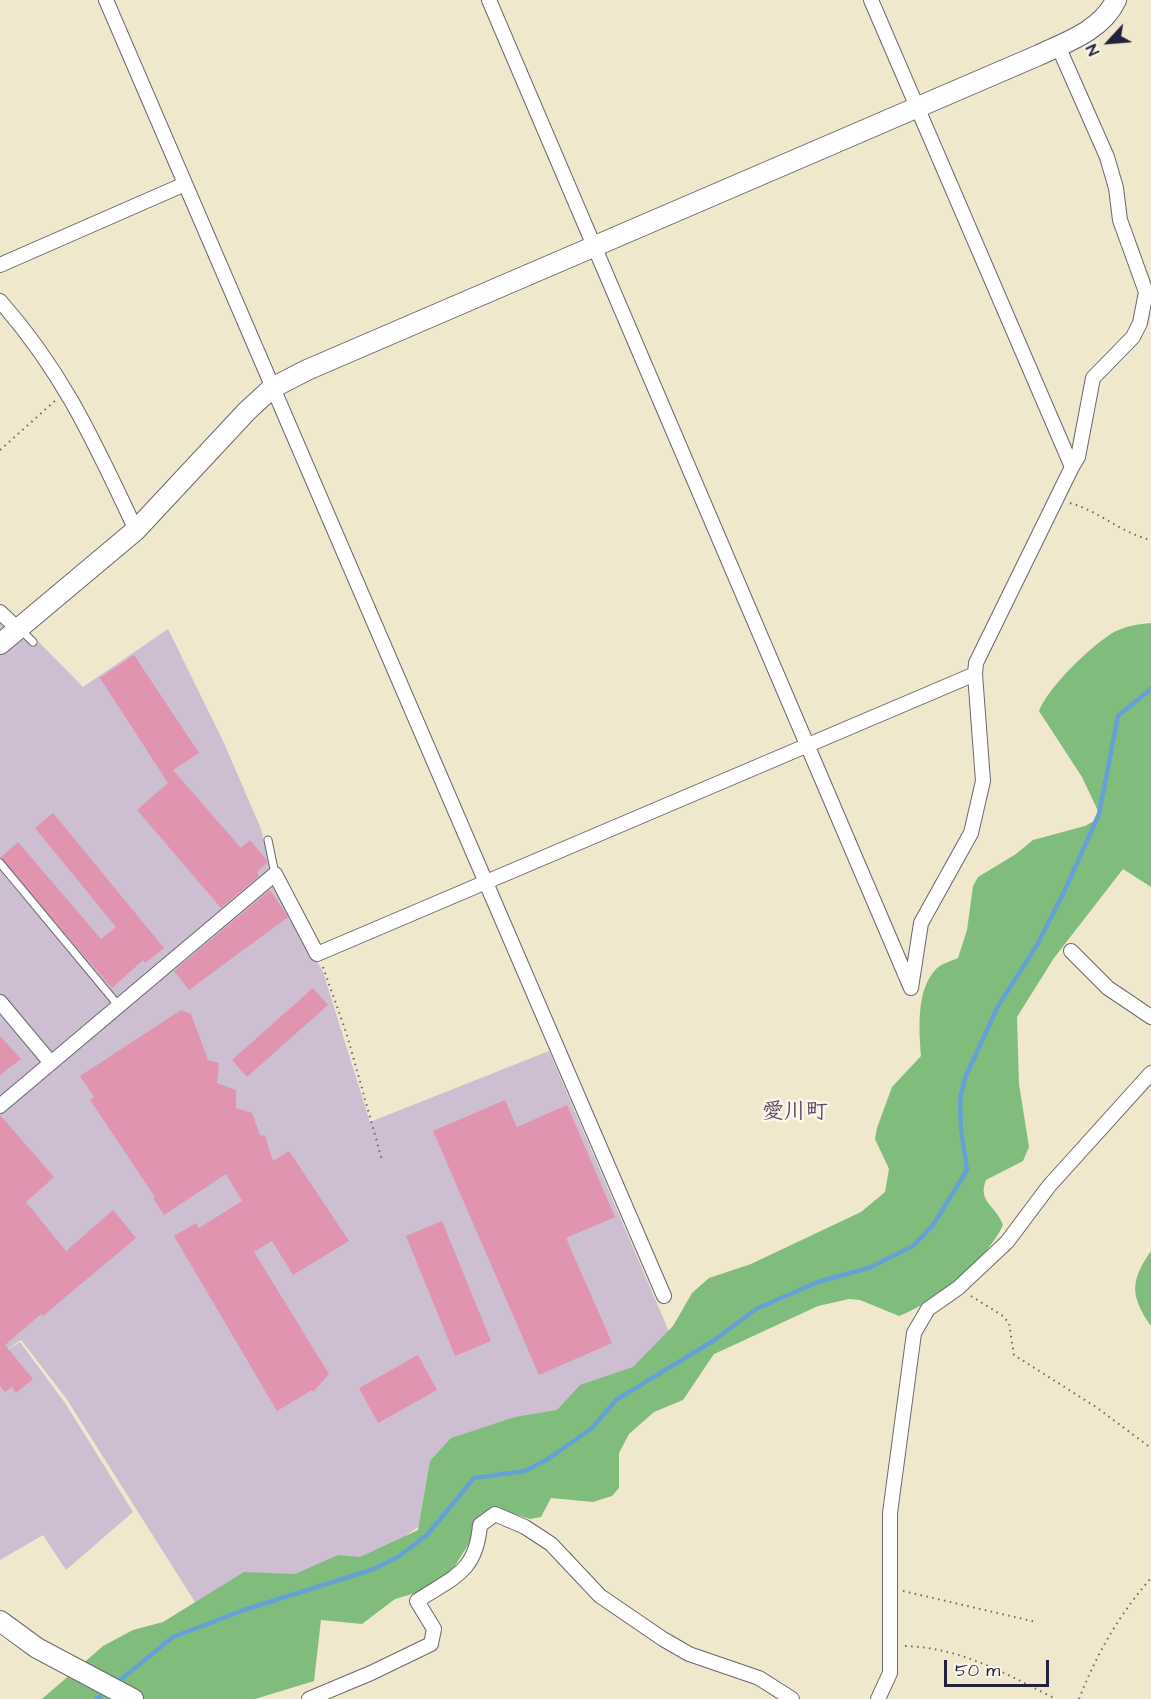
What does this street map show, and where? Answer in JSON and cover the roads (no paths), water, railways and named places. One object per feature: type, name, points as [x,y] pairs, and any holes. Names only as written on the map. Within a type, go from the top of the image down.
[{"type":"street","points":[[106,0],[664,1296]]},
{"type":"street","points":[[489,0],[911,988],[921,923],[971,833],[981,798],[983,781],[976,663],[1059,499],[1078,456],[1093,378],[1133,337],[1140,323],[1146,292],[1120,220],[1116,188],[1107,156],[1058,46]]},
{"type":"street","points":[[871,0],[1072,467]]},
{"type":"street","points":[[0,644],[136,530],[247,411],[272,388],[307,370],[1058,46],[1088,31],[1111,10],[1118,0]]},
{"type":"street","points":[[0,265],[185,184]]},
{"type":"street","points":[[0,301],[32,337],[67,390],[136,530]]},
{"type":"street","points":[[0,612],[18,629]]},
{"type":"street","points":[[0,1106],[275,874],[317,954],[975,674]]},
{"type":"street","points":[[1071,951],[1108,988],[1151,1017]]},
{"type":"street","points":[[0,1002],[51,1063]]},
{"type":"street","points":[[878,1699],[890,1673],[890,1513],[914,1332],[928,1309],[958,1288],[1007,1242],[1049,1186],[1151,1073]]},
{"type":"street","points":[[309,1699],[431,1644],[434,1629],[417,1601],[467,1567],[478,1548],[480,1525],[495,1514],[525,1527],[550,1544],[600,1596],[663,1640],[689,1654],[759,1678],[792,1699]]},
{"type":"street","points":[[0,1622],[37,1648],[127,1696]]},
{"type":"lane","points":[[18,629],[33,642]]},
{"type":"lane","points":[[268,840],[275,874]]},
{"type":"lane","points":[[0,863],[118,1005]]},
{"type":"waterway","points":[[115,1684],[173,1637],[244,1610],[371,1570],[398,1557],[427,1535],[474,1478],[525,1471],[548,1459],[592,1428],[616,1400],[713,1341],[756,1309],[818,1282],[871,1267],[913,1246],[933,1225],[967,1170],[961,1129],[960,1099],[965,1078],[998,1006],[1037,945],[1064,892],[1099,814],[1118,716],[1151,689]]},
{"type":"waterway","points":[[97,1699],[106,1691]]},
{"type":"district","name":"愛川町","points":[[795,1113]]}]
